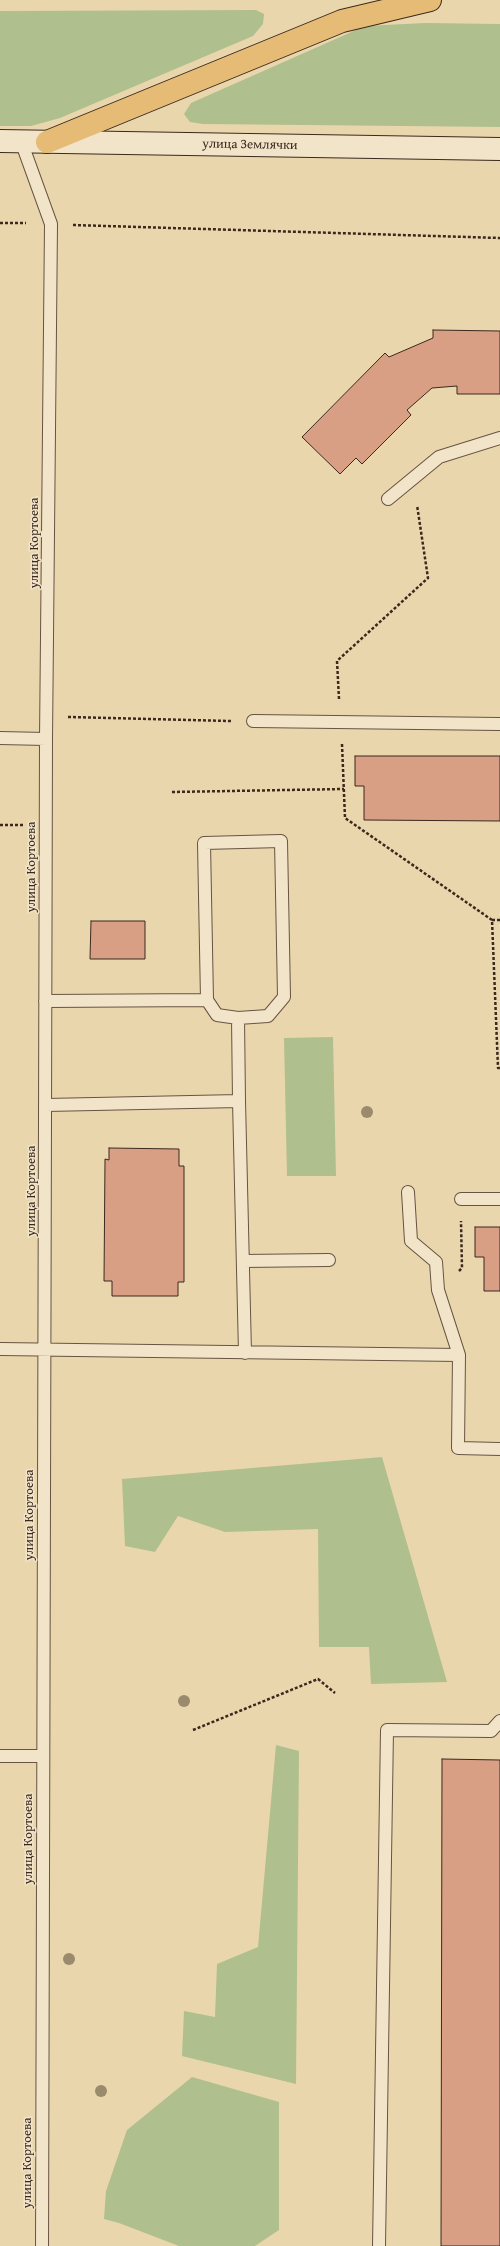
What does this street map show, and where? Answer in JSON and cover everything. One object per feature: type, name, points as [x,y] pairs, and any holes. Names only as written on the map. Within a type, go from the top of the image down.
[{"type":"highway","points":[[47,142],[342,21],[430,0]]},
{"type":"main road","name":"улица Землячки","points":[[10,141],[500,149]]},
{"type":"lane","name":"улица Кортоева","points":[[10,141],[51,224],[48,716],[46,739],[42,2246]]},
{"type":"lane","points":[[388,499],[439,457],[500,438]]},
{"type":"lane","points":[[253,721],[500,724]]},
{"type":"lane","points":[[0,738],[46,739]]},
{"type":"lane","points":[[281,842],[284,997],[268,1016],[238,1018],[217,1015],[207,1000],[204,843],[281,842]]},
{"type":"lane","points":[[45,1002],[207,1000]]},
{"type":"lane","points":[[238,1018],[245,1352]]},
{"type":"lane","points":[[46,1105],[239,1101]]},
{"type":"lane","points":[[408,1192],[411,1241],[436,1262],[438,1290],[459,1355],[458,1448],[500,1449]]},
{"type":"lane","points":[[461,1199],[500,1199]]},
{"type":"lane","points":[[243,1261],[329,1260]]},
{"type":"lane","points":[[0,1349],[459,1355]]},
{"type":"lane","points":[[379,2246],[387,1730],[491,1730],[500,1721]]},
{"type":"lane","points":[[0,1756],[43,1756]]},
{"type":"path","points":[[0,224],[51,224],[500,238]]},
{"type":"path","points":[[413,479],[428,578],[337,661],[345,818],[492,920],[500,920]]},
{"type":"path","points":[[48,716],[253,721]]},
{"type":"path","points":[[172,792],[344,789]]},
{"type":"path","points":[[492,920],[498,1068],[500,1068]]},
{"type":"path","points":[[438,1290],[462,1268],[461,1199]]},
{"type":"path","points":[[193,1730],[318,1679],[335,1693]]},
{"type":"green space","points":[[256,10],[264,14],[263,24],[253,36],[60,118],[31,126],[0,126],[0,11]]},
{"type":"green space","points":[[425,23],[500,24],[500,127],[203,124],[190,122],[184,114],[191,103],[365,26]]},
{"type":"green space","points":[[333,1037],[336,1176],[287,1176],[284,1038]]},
{"type":"green space","points":[[382,1457],[447,1682],[371,1684],[369,1647],[319,1647],[318,1529],[225,1532],[178,1516],[155,1552],[125,1546],[122,1479]]},
{"type":"green space","points":[[276,1745],[299,1751],[296,2084],[182,2056],[184,2011],[215,2017],[217,1964],[258,1947]]},
{"type":"green space","points":[[192,2077],[279,2102],[279,2230],[255,2246],[179,2246],[119,2223],[104,2219],[106,2191],[127,2130]]},
{"type":"building","points":[[433,330],[500,331],[500,394],[457,394],[457,386],[432,388],[407,410],[411,415],[362,464],[356,458],[340,474],[302,437],[385,353],[389,357],[433,338]]},
{"type":"building","points":[[355,756],[500,756],[500,821],[364,820],[364,786],[355,786]]},
{"type":"building","points":[[91,921],[145,921],[145,959],[90,959]]},
{"type":"building","points":[[109,1148],[179,1149],[179,1166],[184,1166],[184,1282],[178,1282],[178,1296],[112,1296],[112,1281],[104,1281],[105,1159],[109,1160]]},
{"type":"building","points":[[475,1227],[500,1227],[500,1291],[484,1291],[484,1257],[475,1257]]},
{"type":"building","points":[[442,1759],[500,1760],[500,2246],[441,2246]]}]
